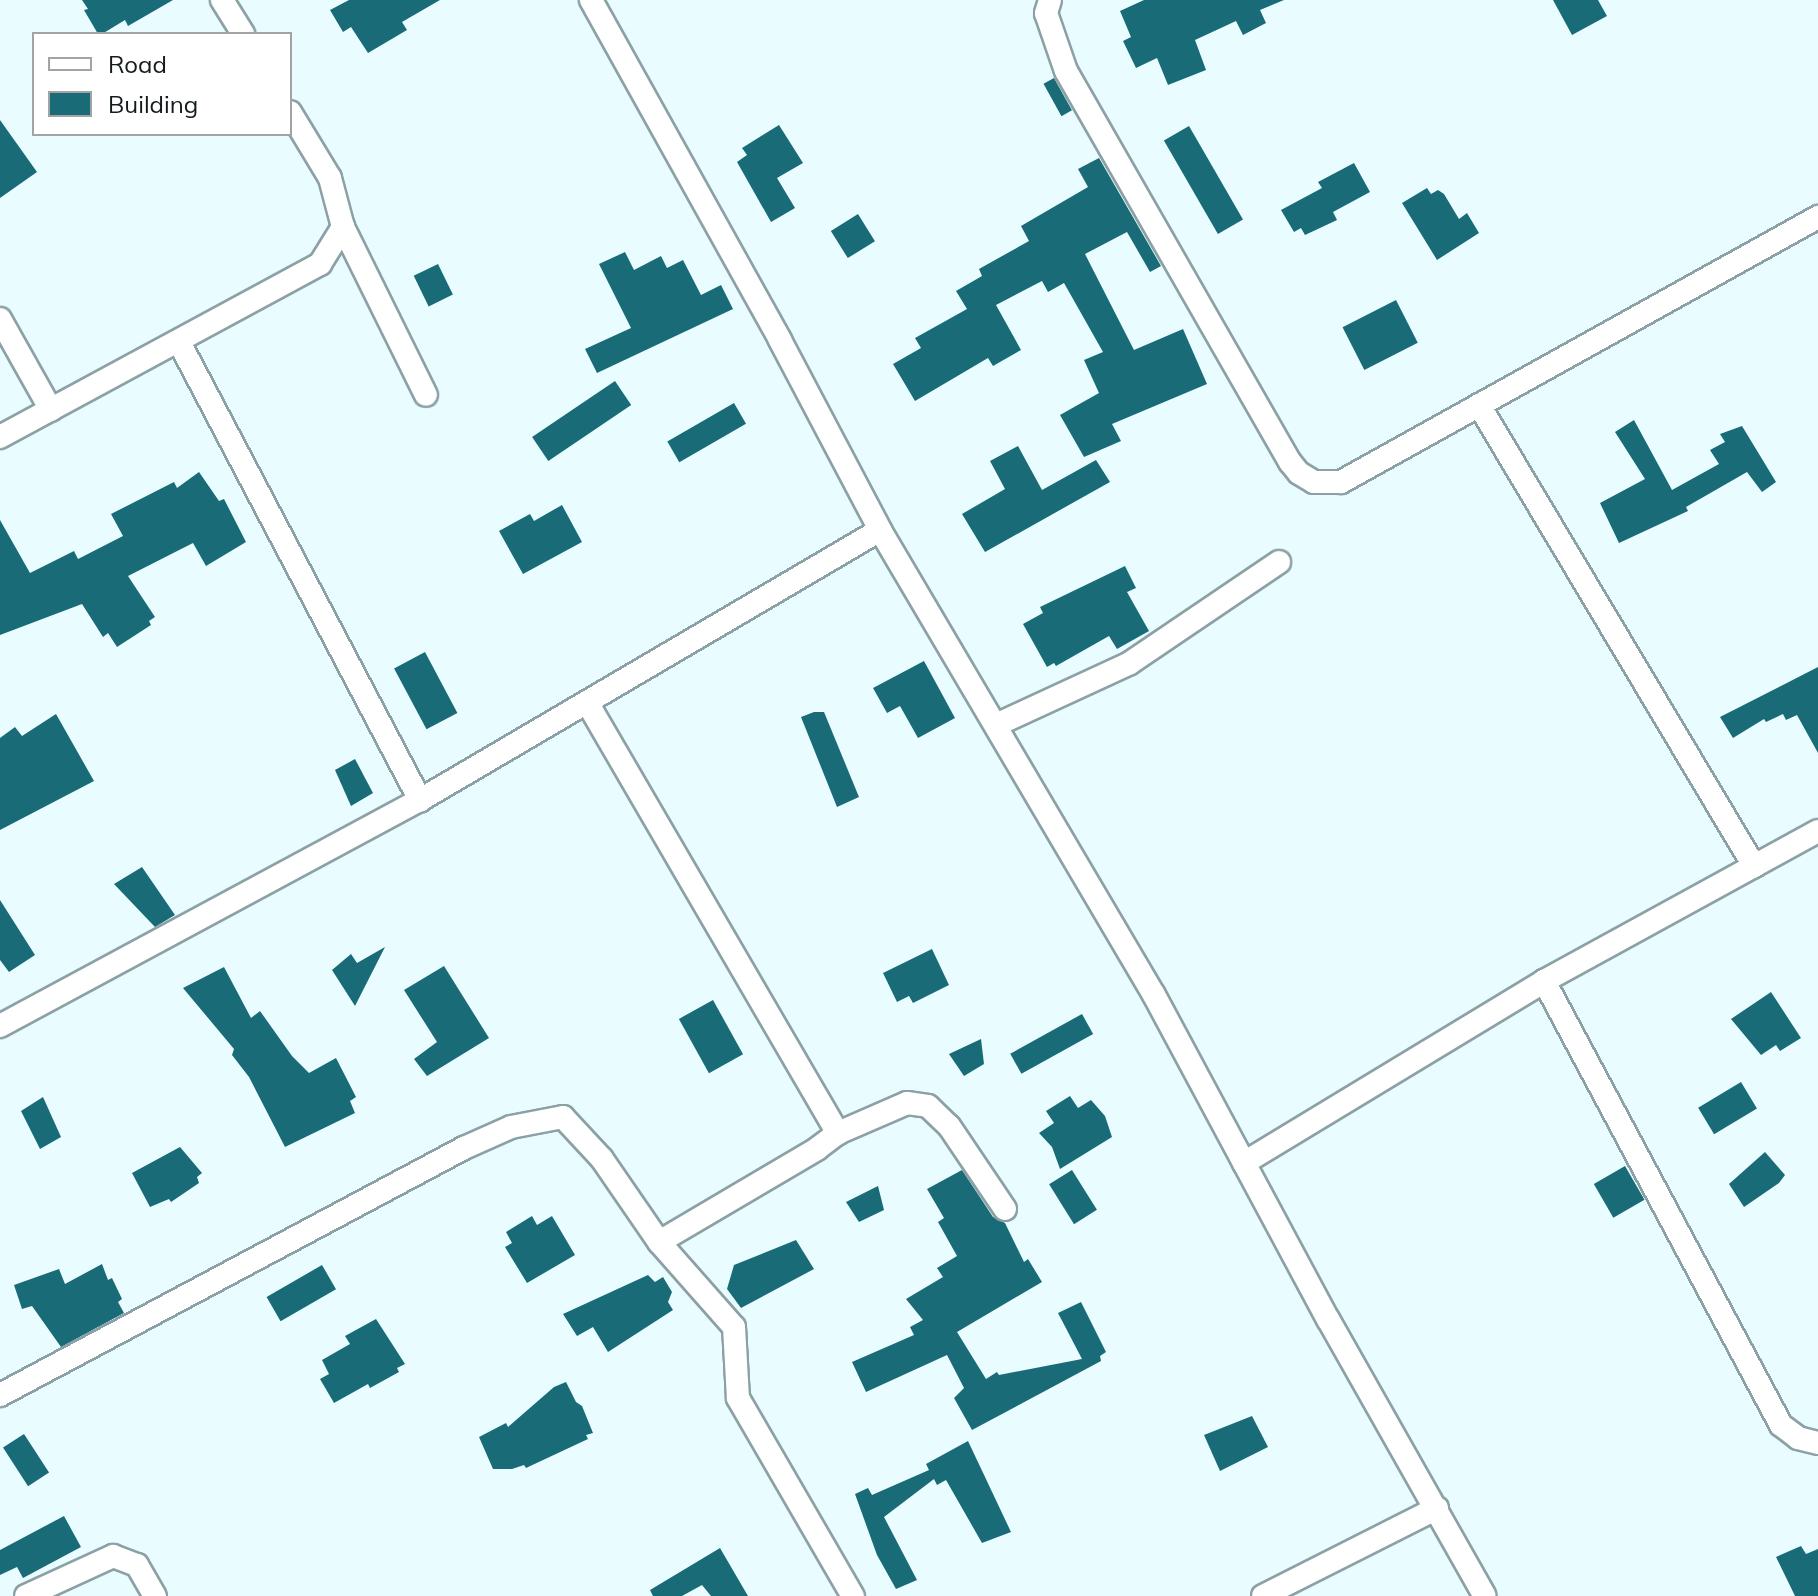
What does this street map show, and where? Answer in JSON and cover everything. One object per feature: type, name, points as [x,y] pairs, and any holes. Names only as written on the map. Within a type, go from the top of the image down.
[{"type":"street","points":[[222,0],[242,32]]},
{"type":"street","points":[[591,0],[780,340],[880,530],[1154,995],[1485,1596]]},
{"type":"street","points":[[1050,0],[1046,13],[1066,71],[1299,473],[1314,482],[1341,482],[1818,217]]},
{"type":"street","points":[[292,115],[330,178],[343,227],[426,395]]},
{"type":"street","points":[[0,437],[320,264],[343,227]]},
{"type":"street","points":[[0,319],[51,410]]},
{"type":"street","points":[[179,342],[420,800]]},
{"type":"street","points":[[1479,405],[1754,866]]},
{"type":"street","points":[[0,1026],[420,800],[880,530]]},
{"type":"street","points":[[996,725],[1130,663],[1279,562]]},
{"type":"street","points":[[588,704],[838,1133]]},
{"type":"street","points":[[1244,1163],[1544,981],[1818,831]]},
{"type":"street","points":[[1544,981],[1781,1425],[1798,1438],[1818,1443]]},
{"type":"street","points":[[659,1242],[817,1149],[838,1133],[907,1103],[928,1106],[949,1126],[1005,1209]]},
{"type":"street","points":[[0,1395],[450,1156],[511,1127],[563,1117],[602,1159],[659,1242],[734,1327],[738,1398],[853,1596]]},
{"type":"street","points":[[1263,1596],[1437,1508]]},
{"type":"street","points":[[26,1596],[113,1556],[137,1565],[155,1596]]},
{"type":"building","points":[[82,0],[173,0],[128,26],[125,20],[105,32],[97,32],[84,10],[88,9]]},
{"type":"building","points":[[349,0],[440,0],[402,22],[407,30],[368,53],[351,27],[343,32],[330,10]]},
{"type":"building","points":[[1144,0],[1284,0],[1260,10],[1266,23],[1243,35],[1236,21],[1195,40],[1206,70],[1168,85],[1157,58],[1136,68],[1123,41],[1131,37],[1120,11]]},
{"type":"building","points":[[1553,0],[1598,0],[1607,16],[1572,35]]},
{"type":"building","points":[[1054,78],[1072,110],[1061,116],[1044,84]]},
{"type":"building","points":[[0,120],[37,172],[0,198]]},
{"type":"building","points":[[779,125],[803,163],[777,178],[795,208],[771,222],[737,162],[747,155],[742,148]]},
{"type":"building","points":[[1189,126],[1243,220],[1218,234],[1164,140]]},
{"type":"building","points":[[1099,158],[1161,266],[1150,272],[1127,232],[1085,254],[1134,350],[1183,329],[1207,384],[1112,424],[1121,441],[1084,457],[1060,415],[1099,393],[1084,360],[1103,352],[1064,283],[1048,292],[1042,281],[996,305],[1021,350],[993,366],[988,358],[915,401],[893,364],[921,348],[915,338],[967,309],[956,291],[982,276],[979,269],[1029,241],[1021,226],[1088,187],[1078,169]]},
{"type":"building","points":[[1354,163],[1370,192],[1333,212],[1337,220],[1305,235],[1301,228],[1294,232],[1281,210],[1322,188],[1318,182]]},
{"type":"building","points":[[1427,188],[1431,194],[1438,190],[1444,194],[1459,219],[1467,213],[1479,233],[1437,260],[1402,203]]},
{"type":"building","points":[[858,214],[875,241],[848,258],[831,231]]},
{"type":"building","points":[[625,252],[634,270],[661,256],[667,268],[683,260],[701,295],[721,285],[733,309],[597,373],[585,349],[631,328],[599,264]]},
{"type":"building","points":[[438,264],[453,295],[429,306],[414,276]]},
{"type":"building","points":[[1396,300],[1418,343],[1364,370],[1343,327]]},
{"type":"building","points":[[615,381],[631,405],[548,461],[532,437]]},
{"type":"building","points":[[734,403],[746,424],[679,462],[667,441]]},
{"type":"building","points":[[1634,420],[1672,490],[1719,464],[1710,450],[1725,442],[1720,434],[1742,426],[1776,482],[1762,492],[1747,472],[1686,507],[1688,511],[1619,543],[1600,503],[1645,479],[1615,432]]},
{"type":"building","points":[[1018,446],[1042,490],[1096,460],[1110,482],[985,552],[962,514],[1005,489],[990,461]]},
{"type":"building","points":[[199,472],[219,501],[224,499],[246,542],[206,566],[193,543],[128,576],[155,617],[149,621],[151,625],[117,647],[108,633],[103,637],[82,604],[0,635],[0,520],[30,573],[74,551],[78,559],[123,536],[111,514],[174,482],[177,488]]},
{"type":"building","points":[[562,505],[582,542],[523,574],[499,531],[530,514],[534,521]]},
{"type":"building","points":[[1125,566],[1136,588],[1127,592],[1149,631],[1117,649],[1109,636],[1056,666],[1054,663],[1047,667],[1023,624],[1043,613],[1040,607]]},
{"type":"building","points":[[425,652],[457,713],[426,729],[394,668]]},
{"type":"building","points":[[924,661],[955,718],[918,738],[900,706],[887,713],[873,688]]},
{"type":"building","points":[[1818,667],[1818,753],[1797,715],[1786,720],[1783,714],[1766,722],[1764,719],[1733,738],[1720,717]]},
{"type":"building","points":[[824,712],[859,797],[837,807],[801,717]]},
{"type":"building","points":[[56,714],[94,781],[0,830],[0,738],[15,727],[22,736]]},
{"type":"building","points":[[355,759],[373,793],[351,806],[335,770]]},
{"type":"building","points":[[142,867],[175,915],[155,927],[114,884]]},
{"type":"building","points":[[0,900],[35,955],[9,972],[0,960]]},
{"type":"building","points":[[385,947],[355,1006],[332,970],[351,954],[357,963]]},
{"type":"building","points":[[932,949],[949,985],[913,1003],[909,996],[897,1002],[883,973]]},
{"type":"building","points":[[444,966],[489,1038],[427,1076],[414,1059],[437,1042],[404,990]]},
{"type":"building","points":[[224,967],[251,1018],[260,1011],[292,1056],[309,1073],[336,1058],[356,1097],[350,1101],[355,1113],[285,1147],[249,1077],[232,1055],[234,1049],[183,988]]},
{"type":"building","points":[[1771,992],[1801,1038],[1780,1051],[1776,1045],[1761,1055],[1731,1019]]},
{"type":"building","points":[[713,1000],[743,1054],[709,1073],[679,1019]]},
{"type":"building","points":[[1082,1014],[1093,1034],[1021,1074],[1010,1054]]},
{"type":"building","points":[[981,1039],[984,1064],[964,1076],[949,1054]]},
{"type":"building","points":[[1741,1082],[1757,1109],[1714,1134],[1698,1108]]},
{"type":"building","points":[[1070,1096],[1078,1108],[1091,1100],[1105,1116],[1112,1137],[1060,1169],[1052,1147],[1039,1133],[1054,1123],[1046,1111]]},
{"type":"building","points":[[43,1097],[61,1137],[40,1149],[21,1111]]},
{"type":"building","points":[[180,1147],[202,1173],[197,1177],[199,1183],[171,1202],[169,1199],[150,1207],[132,1173]]},
{"type":"building","points":[[1765,1152],[1785,1175],[1779,1183],[1744,1207],[1729,1184]]},
{"type":"building","points":[[1625,1166],[1644,1200],[1613,1218],[1594,1184]]},
{"type":"building","points":[[962,1170],[993,1217],[1005,1223],[1024,1262],[1028,1259],[1042,1282],[957,1332],[986,1379],[997,1372],[999,1375],[1082,1359],[1058,1313],[1081,1302],[1106,1352],[1100,1356],[1101,1361],[972,1430],[954,1398],[964,1388],[947,1355],[866,1392],[852,1362],[914,1335],[910,1327],[923,1320],[906,1299],[943,1277],[937,1268],[957,1256],[938,1222],[944,1218],[927,1189]]},
{"type":"building","points":[[1072,1170],[1097,1210],[1074,1224],[1049,1184]]},
{"type":"building","points":[[878,1186],[884,1210],[859,1222],[846,1202]]},
{"type":"building","points":[[532,1216],[537,1225],[552,1216],[575,1255],[527,1283],[505,1247],[512,1243],[506,1232]]},
{"type":"building","points":[[796,1240],[814,1269],[741,1308],[727,1289],[734,1265]]},
{"type":"building","points":[[102,1264],[108,1280],[112,1278],[122,1299],[118,1302],[124,1313],[61,1347],[32,1306],[22,1309],[14,1285],[59,1269],[65,1284]]},
{"type":"building","points":[[322,1265],[336,1289],[281,1321],[267,1297]]},
{"type":"building","points":[[648,1275],[655,1282],[663,1277],[672,1292],[668,1302],[673,1310],[608,1352],[593,1327],[577,1336],[563,1314]]},
{"type":"building","points":[[376,1319],[405,1364],[397,1368],[399,1372],[370,1388],[368,1384],[334,1403],[320,1379],[329,1374],[322,1360],[350,1344],[345,1336]]},
{"type":"building","points":[[566,1382],[576,1402],[582,1406],[593,1433],[586,1435],[588,1439],[526,1468],[524,1465],[512,1469],[493,1469],[479,1437],[506,1423],[508,1427],[554,1387]]},
{"type":"building","points":[[1252,1416],[1268,1447],[1220,1471],[1204,1435]]},
{"type":"building","points":[[24,1434],[49,1473],[28,1486],[3,1448]]},
{"type":"building","points":[[968,1441],[1011,1532],[982,1543],[946,1480],[937,1485],[934,1479],[884,1517],[917,1580],[896,1589],[877,1555],[855,1494],[868,1488],[872,1495],[929,1470],[926,1464]]},
{"type":"building","points":[[64,1516],[81,1547],[23,1578],[17,1567],[0,1575],[0,1550]]},
{"type":"building","points":[[1801,1546],[1806,1554],[1818,1549],[1818,1596],[1795,1596],[1776,1557]]},
{"type":"building","points":[[720,1548],[748,1596],[711,1596],[702,1585],[682,1596],[653,1596],[650,1590]]}]
